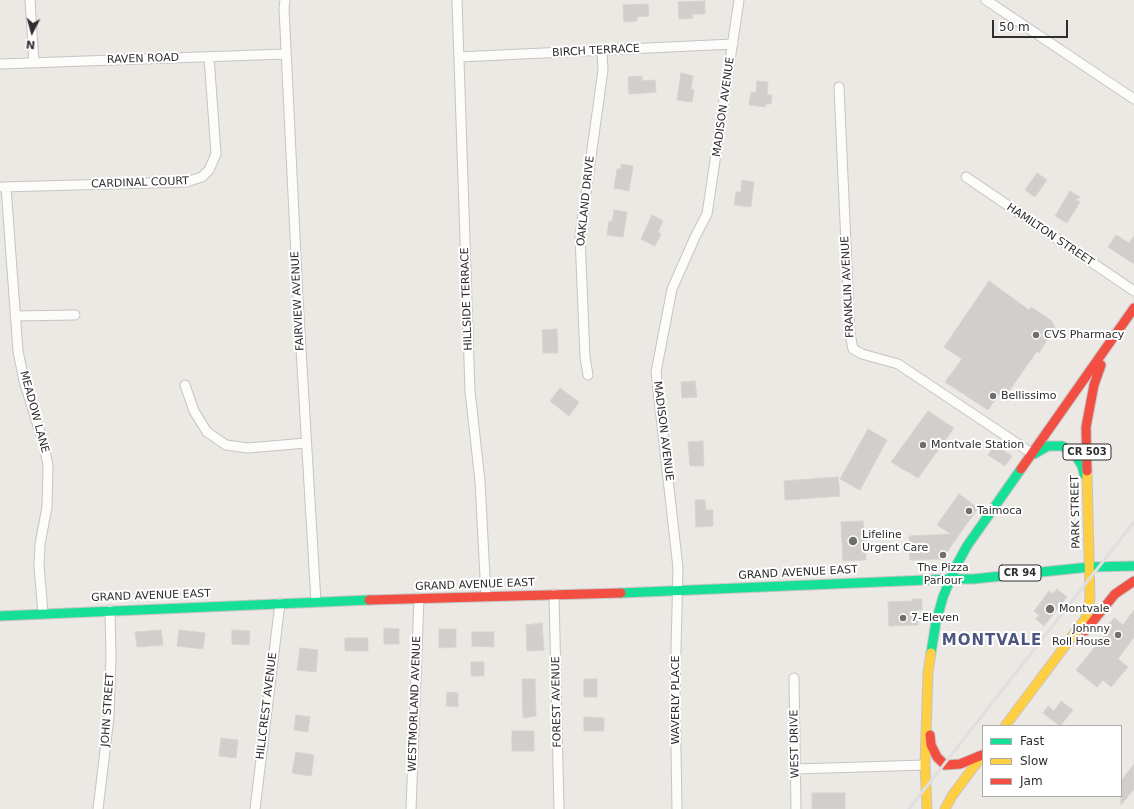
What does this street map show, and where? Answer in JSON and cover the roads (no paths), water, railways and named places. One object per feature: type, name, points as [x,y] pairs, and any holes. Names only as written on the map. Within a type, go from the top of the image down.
[{"type":"main road","name":"CR 503","points":[[928,809],[925,765],[926,701],[930,650],[936,622],[950,579],[967,546],[1134,308]]},
{"type":"main road","name":"PARK STREET","points":[[1090,567],[1086,427],[1090,403],[1100,366],[1112,341]]},
{"type":"main road","points":[[1032,454],[1048,446],[1062,446],[1074,453],[1082,466],[1087,490]]},
{"type":"main road","name":"CR 94","points":[[950,579],[973,579],[1090,567],[1134,566]]},
{"type":"main road","name":"CR 503","points":[[1006,725],[1086,618],[1090,598],[1090,567]]},
{"type":"main road","name":"GRAND AVENUE EAST","points":[[0,616],[280,603],[677,591],[950,579]]},
{"type":"main road","points":[[1067,644],[1081,635],[1115,594],[1134,581]]},
{"type":"main road","points":[[926,701],[931,745],[937,757],[945,765]]},
{"type":"main road","points":[[925,765],[960,764],[982,755]]},
{"type":"main road","points":[[945,809],[952,796],[982,756]]},
{"type":"street","points":[[30,0],[34,63]]},
{"type":"street","name":"FAIRVIEW AVENUE","points":[[285,0],[286,54],[306,443],[316,602]]},
{"type":"street","name":"HILLSIDE TERRACE","points":[[457,0],[470,391],[480,481],[486,597]]},
{"type":"street","name":"MADISON AVENUE","points":[[677,591],[677,561],[656,372],[672,289],[694,237],[707,214],[739,0]]},
{"type":"street","points":[[986,0],[1134,99]]},
{"type":"street","name":"BIRCH TERRACE","points":[[459,57],[733,44]]},
{"type":"street","name":"OAKLAND DRIVE","points":[[588,375],[585,357],[580,236],[603,70],[602,51]]},
{"type":"street","name":"RAVEN ROAD","points":[[0,64],[286,54]]},
{"type":"street","name":"CARDINAL COURT","points":[[3,187],[186,182],[202,177],[212,166],[216,154],[209,57]]},
{"type":"street","name":"FRANKLIN AVENUE","points":[[839,87],[850,334],[853,349],[862,354],[898,364],[1032,454]]},
{"type":"street","name":"HAMILTON STREET","points":[[966,177],[1134,291]]},
{"type":"street","name":"MEADOW LANE","points":[[3,187],[18,351],[24,381],[44,445],[48,466],[48,500],[40,544],[39,566],[43,613]]},
{"type":"street","points":[[15,316],[75,315]]},
{"type":"street","points":[[185,385],[194,411],[208,432],[226,444],[248,448],[306,443]]},
{"type":"street","name":"WAVERLY PLACE","points":[[677,591],[675,690],[677,809]]},
{"type":"street","name":"FOREST AVENUE","points":[[554,594],[559,809]]},
{"type":"street","name":"WESTMORLAND AVENUE","points":[[411,809],[419,598]]},
{"type":"street","name":"HILLCREST AVENUE","points":[[255,809],[280,603]]},
{"type":"street","name":"JOHN STREET","points":[[98,809],[109,717],[111,658],[110,610]]},
{"type":"street","name":"WEST DRIVE","points":[[794,678],[796,809]]},
{"type":"street","points":[[796,769],[925,765]]},
{"type":"railway","points":[[909,809],[1134,522]]},
{"type":"place","name":"CVS Pharmacy","points":[[1036,335]]},
{"type":"place","name":"Bellissimo","points":[[993,396]]},
{"type":"place","name":"Montvale Station","points":[[923,445]]},
{"type":"place","name":"Taimoca","points":[[969,511]]},
{"type":"place","name":"Lifeline Urgent Care","points":[[853,541]]},
{"type":"place","name":"The Pizza Parlour","points":[[943,555]]},
{"type":"place","name":"Montvale","points":[[1050,609]]},
{"type":"place","name":"7-Eleven","points":[[903,618]]},
{"type":"place","name":"Johnny Roll House","points":[[1118,635]]},
{"type":"district","name":"MONTVALE","points":[[992,641]]}]
